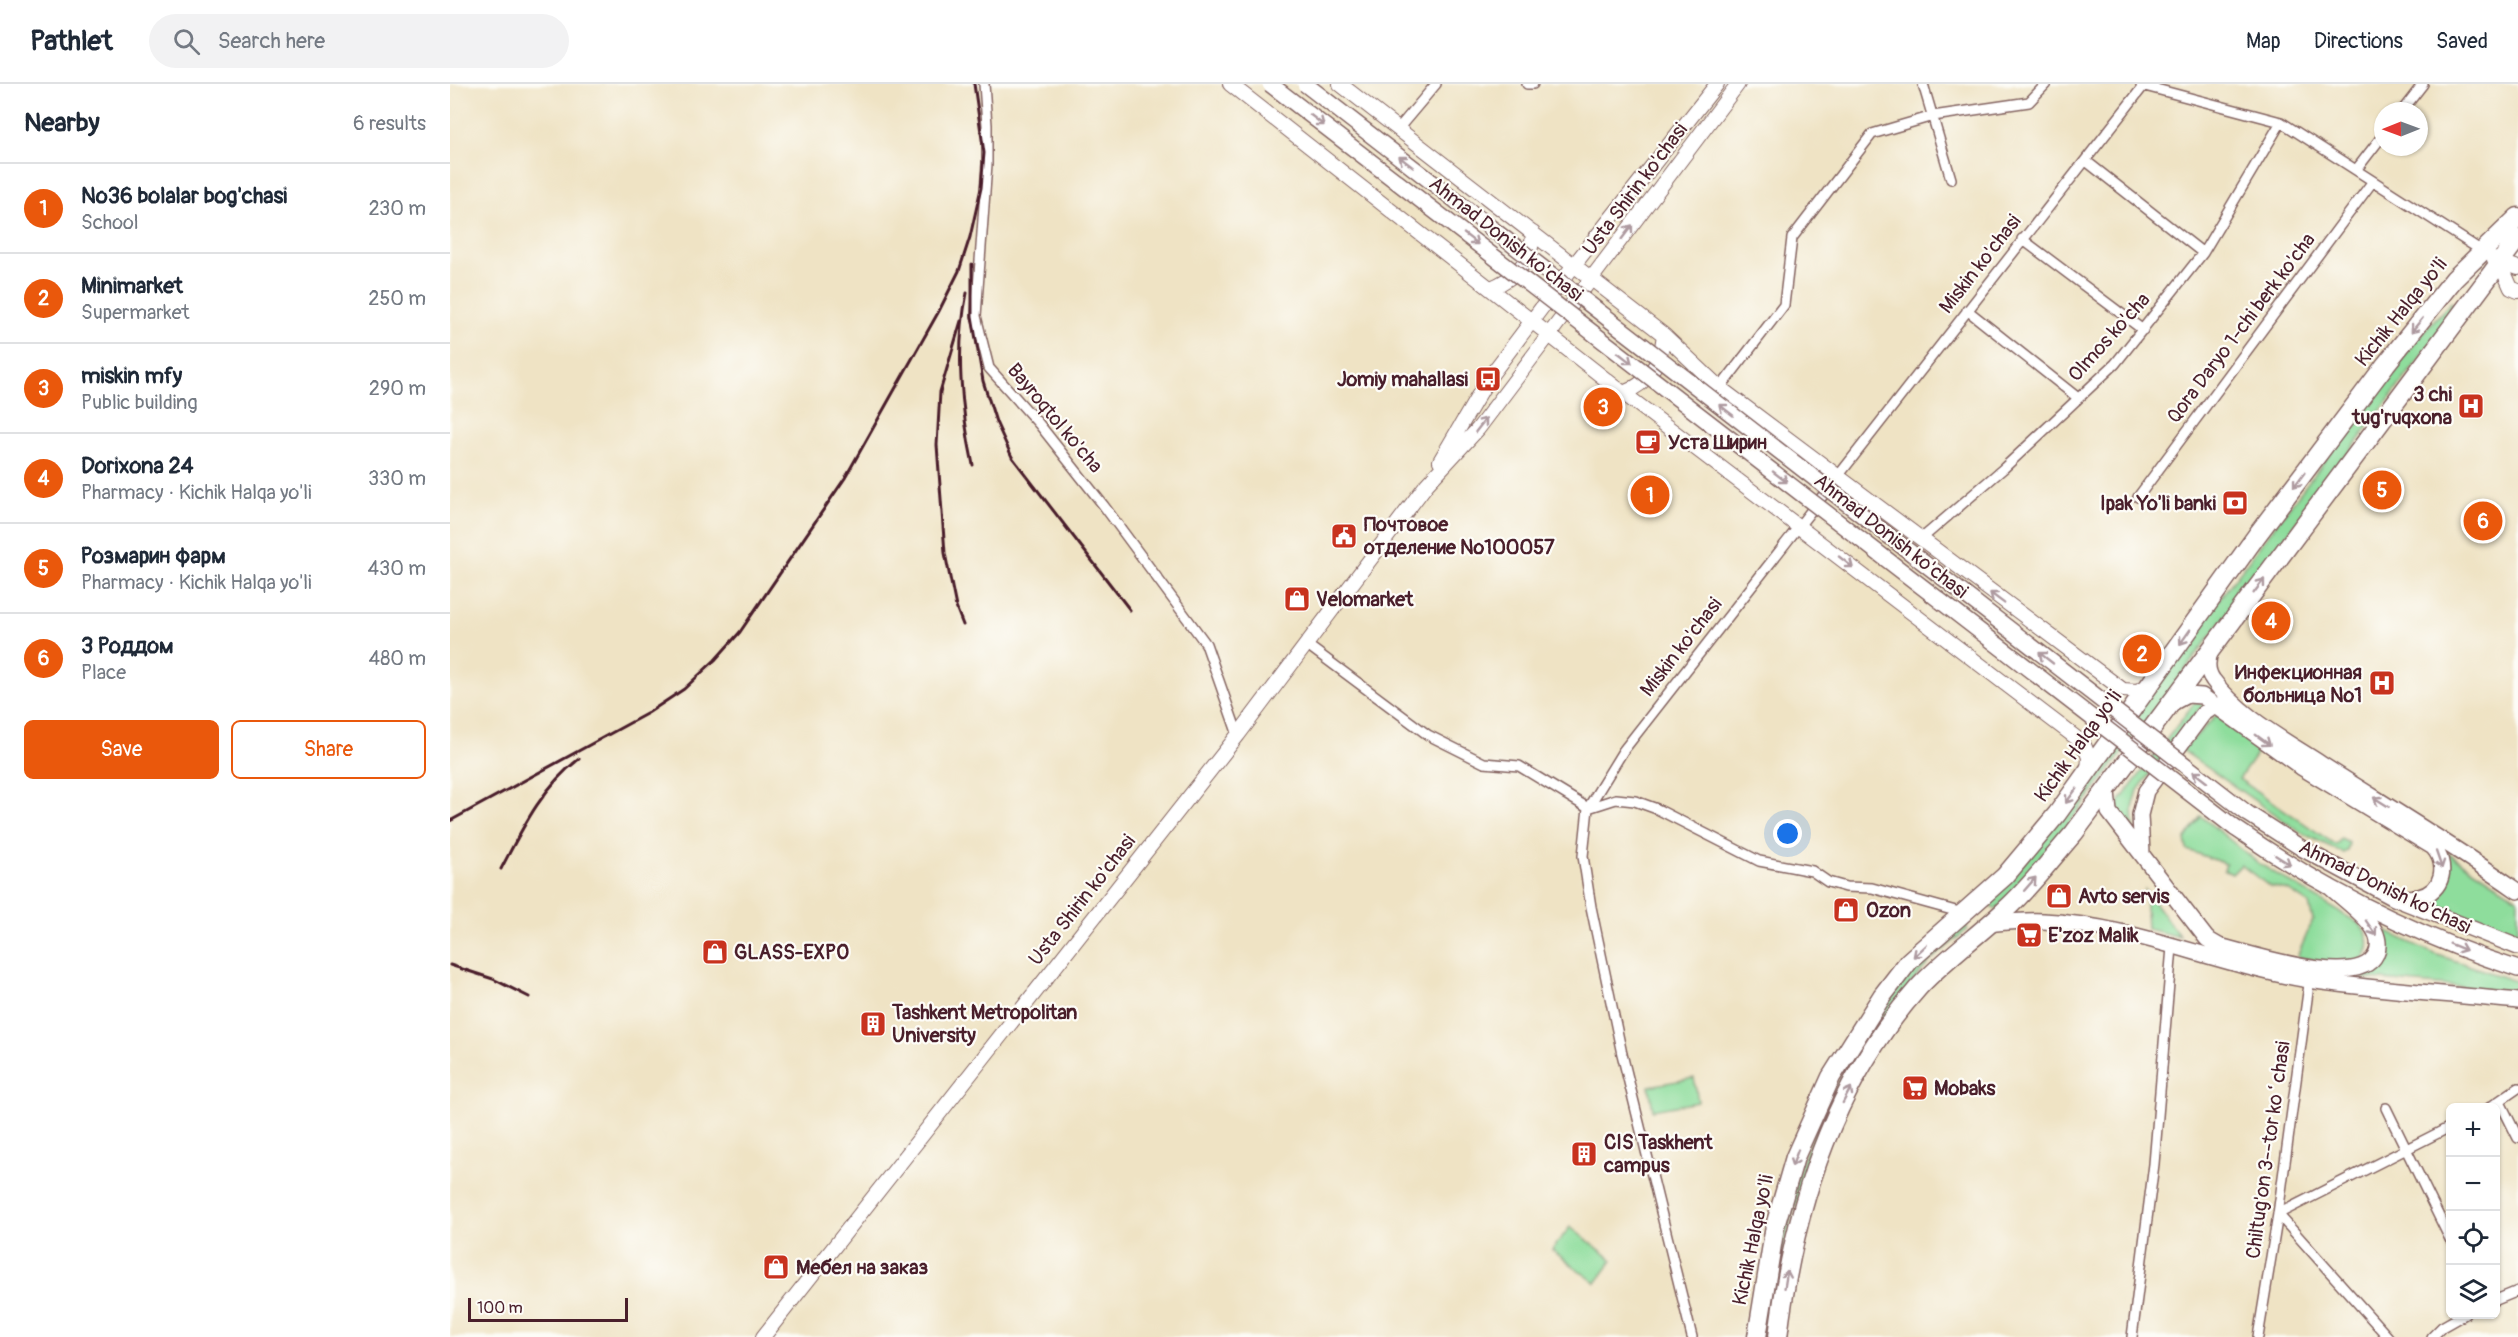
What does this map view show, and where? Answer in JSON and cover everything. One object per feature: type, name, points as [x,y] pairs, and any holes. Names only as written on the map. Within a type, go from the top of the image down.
[{"type":"highway","name":"Kichik Halqa yo'li","points":[[1757,1337],[1778,1216],[1790,1172],[1815,1110],[1853,1039],[1894,979],[1916,954],[2006,876],[2057,814],[2257,535],[2386,364],[2454,279],[2518,217]]},
{"type":"highway","name":"Kichik Halqa yo'li","points":[[1778,1337],[1789,1262],[1798,1221],[1819,1158],[1844,1100],[1874,1047],[1910,998],[1950,957],[2020,895],[2108,790],[2518,238]]},
{"type":"highway","points":[[1969,910],[1988,924]]},
{"type":"main road","name":"Ahmad Donish ko'chasi","points":[[1270,84],[2235,828],[2279,858],[2330,887],[2414,928],[2518,969]]},
{"type":"main road","name":"Ahmad Donish ko'chasi","points":[[1305,84],[2247,813],[2303,849],[2394,898],[2518,947]]},
{"type":"main road","points":[[2211,650],[2208,662],[2211,678],[2241,709],[2294,746],[2451,845],[2518,891]]},
{"type":"main road","points":[[2172,703],[2183,696],[2196,694],[2216,705],[2301,766],[2436,850],[2443,867],[2437,885],[2422,896],[2394,898]]},
{"type":"main road","points":[[2227,962],[2208,950],[2199,941],[2150,875],[2142,855],[2139,839],[2140,815],[2146,792],[2203,714],[2216,705],[2241,709]]},
{"type":"main road","points":[[2108,790],[2109,812],[2200,930],[2213,943],[2310,974],[2358,969],[2372,961],[2377,952],[2378,942],[2373,928],[2330,887]]},
{"type":"main road","points":[[1988,924],[2031,920],[2062,922],[2227,962],[2518,1001]]},
{"type":"street","name":"Bayroqtol ko'cha","points":[[984,84],[987,164],[976,316],[988,368],[1039,424],[1104,506],[1206,644],[1238,735]]},
{"type":"street","points":[[1230,84],[1550,333],[1623,393],[2084,743],[2089,757],[2087,773]]},
{"type":"street","name":"Ahmad Donish ko'chasi","points":[[1340,84],[1664,335],[1720,388],[1920,540],[2123,690],[2137,691],[2150,685]]},
{"type":"street","points":[[1398,129],[1436,84]]},
{"type":"street","points":[[1527,84],[1533,84]]},
{"type":"street","name":"Usta Shirin ko'chasi","points":[[1427,484],[1488,380],[1574,265],[1717,84]]},
{"type":"street","name":"Usta Shirin ko'chasi","points":[[763,1337],[1238,735],[1427,484],[1478,429],[1738,84]]},
{"type":"street","points":[[1923,84],[1951,179]]},
{"type":"street","points":[[1720,388],[1784,305],[1792,238],[1868,138],[1875,133],[1933,116],[2029,102],[2046,84]]},
{"type":"street","points":[[2409,102],[2423,84]]},
{"type":"street","points":[[2142,85],[2281,122],[2500,263],[2518,268]]},
{"type":"street","name":"Miskin ko'chasi","points":[[1692,1337],[1622,1054],[1591,907],[1583,856],[1588,808],[1623,751],[2022,239],[2086,161],[2142,85]]},
{"type":"street","name":"Olmos ko'cha","points":[[1920,540],[2004,468],[2115,364],[2203,253],[2281,122]]},
{"type":"street","points":[[2356,170],[2374,147]]},
{"type":"street","points":[[2086,161],[2203,253]]},
{"type":"street","name":"Qora Daryo 1-chi berk ko'cha","points":[[2138,497],[2373,181]]},
{"type":"street","points":[[1491,288],[1508,280],[1522,268],[1530,252],[1533,233]]},
{"type":"street","points":[[2022,239],[2143,330]]},
{"type":"street","points":[[2500,263],[2515,290]]},
{"type":"street","points":[[1967,310],[2078,398]]},
{"type":"street","points":[[1623,393],[1638,387],[1652,372],[1660,354],[1664,335]]},
{"type":"street","points":[[1306,644],[1428,735],[1484,763],[1519,766],[1588,808],[1616,799],[1635,801],[1657,809],[1759,861],[1812,871],[1828,882],[1846,887],[1872,888],[1969,910]]},
{"type":"street","points":[[2132,1337],[2154,1164],[2172,947]]},
{"type":"street","name":"Chiltug'on 3--tor koʻchasi","points":[[2259,1337],[2310,974]]},
{"type":"street","points":[[2518,1088],[2500,1102],[2518,1138]]},
{"type":"street","points":[[2386,1108],[2446,1229]]},
{"type":"street","points":[[2388,1337],[2278,1214],[2446,1130]]},
{"type":"street","points":[[2500,1298],[2518,1291]]},
{"type":"street","points":[[2432,1337],[2442,1327],[2456,1319]]},
{"type":"green space","points":[[2451,302],[2458,308],[2028,878],[1996,909],[1991,907],[1991,899],[2421,334]]},
{"type":"green space","points":[[2195,702],[2207,706],[2198,710],[2138,790],[2133,808],[2134,832],[2117,814],[2119,802]]},
{"type":"green space","points":[[2219,713],[2262,746],[2239,779],[2336,845],[2341,839],[2349,843],[2347,851],[2343,853],[2300,832],[2182,750]]},
{"type":"green space","points":[[2201,816],[2258,863],[2360,924],[2366,932],[2368,941],[2368,950],[2363,958],[2347,965],[2297,957],[2313,920],[2309,904],[2288,890],[2269,886],[2241,865],[2232,874],[2224,870],[2226,864],[2187,850],[2185,839]]},
{"type":"green space","points":[[2447,852],[2518,898],[2518,936],[2428,902],[2445,889],[2450,879]]},
{"type":"green space","points":[[2145,890],[2180,937],[2147,929]]},
{"type":"green space","points":[[1961,924],[1967,927],[1967,930],[1931,960],[1893,1005],[1793,1212],[1785,1244],[1771,1337],[1764,1337],[1772,1278],[1788,1205],[1814,1132],[1830,1097],[1848,1063],[1891,998],[1920,962]]},
{"type":"green space","points":[[2383,930],[2435,954],[2518,982],[2518,992],[2359,978],[2374,971],[2383,960],[2387,946]]},
{"type":"green space","points":[[1694,1078],[1698,1102],[1653,1110],[1649,1086]]},
{"type":"green space","points":[[1570,1227],[1613,1260],[1596,1283],[1552,1250]]},
{"type":"railway","points":[[450,821],[648,713],[684,689],[740,632],[845,478],[959,271],[970,237],[981,188],[984,153],[974,84]]},
{"type":"railway","points":[[972,264],[972,316],[983,381],[996,422],[1012,457],[1130,610]]},
{"type":"railway","points":[[967,293],[960,357],[965,422],[973,465]]},
{"type":"railway","points":[[961,321],[940,392],[937,445],[945,553],[956,607],[963,625]]},
{"type":"railway","points":[[501,869],[534,810],[554,782],[579,759]]},
{"type":"railway","points":[[450,965],[493,979],[529,997]]},
{"type":"place","name":"Jomiy mahallasi","points":[[1488,379]]},
{"type":"place","name":"3 chi tug'ruqxona","points":[[2471,406]]},
{"type":"place","name":"miskin mfy","points":[[1603,407]]},
{"type":"place","name":"Уста Ширин","points":[[1648,442]]},
{"type":"place","name":"Розмарин фарм","points":[[2382,490]]},
{"type":"place","name":"№36 bolalar bog'chasi","points":[[1650,495]]},
{"type":"place","name":"Ipak Yo'li banki","points":[[2235,503]]},
{"type":"place","name":"3 Роддом","points":[[2483,521]]},
{"type":"place","name":"Почтовое отделение №100057","points":[[1344,536]]},
{"type":"place","name":"Velomarket","points":[[1297,599]]},
{"type":"place","name":"Dorixona 24","points":[[2271,621]]},
{"type":"place","name":"Minimarket","points":[[2142,654]]},
{"type":"place","name":"Инфекционная больница №1","points":[[2382,683]]},
{"type":"place","name":"Avto servis","points":[[2059,896]]},
{"type":"place","name":"Ozon","points":[[1846,910]]},
{"type":"place","name":"E'zoz Malik","points":[[2029,935]]},
{"type":"place","name":"GLASS-EXPO","points":[[715,952]]},
{"type":"place","name":"Tashkent Metropolitan University","points":[[873,1024]]},
{"type":"place","name":"Mobaks","points":[[1915,1088]]},
{"type":"place","name":"CIS Taskhent campus","points":[[1584,1154]]},
{"type":"place","name":"Мебел на заказ","points":[[776,1267]]}]
